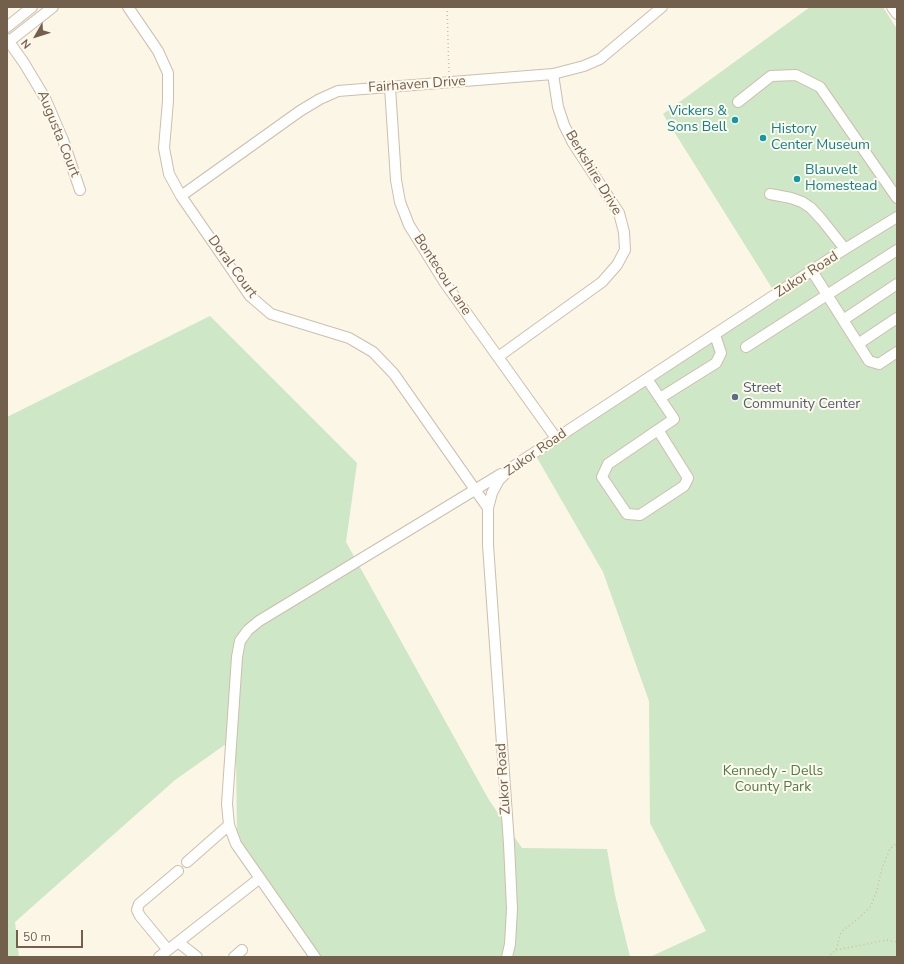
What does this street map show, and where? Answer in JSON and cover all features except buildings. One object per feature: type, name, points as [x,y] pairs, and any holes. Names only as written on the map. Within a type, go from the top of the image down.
[{"type":"street","points":[[7,27],[32,7]]},
{"type":"street","points":[[8,41],[53,7]]},
{"type":"street","name":"Doral Court","points":[[128,7],[158,51],[168,73],[168,101],[164,148],[169,174],[181,196],[250,296],[271,314],[349,338],[373,352],[394,374],[488,508]]},
{"type":"street","name":"Fairhaven Drive","points":[[181,196],[300,111],[320,99],[338,91],[553,74],[584,66],[600,59],[662,7]]},
{"type":"street","points":[[892,7],[897,14]]},
{"type":"street","name":"Augusta Court","points":[[8,41],[45,98],[63,140],[80,190]]},
{"type":"street","name":"Berkshire Drive","points":[[498,357],[602,282],[617,265],[625,250],[624,232],[619,213],[572,143],[564,125],[558,107],[553,74]]},
{"type":"street","points":[[738,102],[771,76],[796,75],[820,87],[897,198]]},
{"type":"street","name":"Bontecou Lane","points":[[390,87],[396,180],[402,208],[409,225],[445,283],[556,438]]},
{"type":"street","points":[[770,194],[791,198],[802,202],[811,208],[845,249]]},
{"type":"street","name":"Zukor Road","points":[[507,957],[510,944],[512,910],[488,545],[488,508],[492,493],[499,480],[511,468],[845,249],[897,217]]},
{"type":"street","points":[[746,347],[897,250]]},
{"type":"street","points":[[812,271],[869,361],[879,364],[897,352]]},
{"type":"street","points":[[843,320],[897,284]]},
{"type":"street","points":[[858,344],[897,318]]},
{"type":"street","points":[[660,398],[716,363],[721,353],[715,335]]},
{"type":"street","points":[[647,379],[674,419],[608,464],[602,477],[627,514],[640,515],[684,486],[688,478],[658,430]]},
{"type":"street","points":[[315,957],[236,844],[229,825],[227,804],[237,657],[240,640],[248,630],[259,621],[511,468]]},
{"type":"street","points":[[187,862],[229,825]]},
{"type":"street","points":[[168,950],[140,916],[137,910],[139,904],[178,871]]},
{"type":"street","points":[[159,957],[260,878]]},
{"type":"street","points":[[178,942],[197,957]]},
{"type":"street","points":[[234,957],[242,950]]},
{"type":"path","points":[[447,7],[450,82]]},
{"type":"path","points":[[836,950],[841,932],[859,918],[871,906],[877,890],[882,868],[890,849],[897,843]]},
{"type":"path","points":[[827,957],[836,950],[887,940],[897,942]]},
{"type":"green space","points":[[810,7],[883,7],[897,29],[897,212],[775,293],[663,114]]},
{"type":"green space","name":"Kennedy - Dells County Park","points":[[897,219],[897,957],[650,957],[706,931],[650,823],[649,701],[603,572],[536,456]]},
{"type":"green space","points":[[210,316],[357,463],[346,542],[489,800],[522,848],[607,849],[615,895],[630,957],[319,957],[237,838],[236,757],[226,744],[175,780],[15,922],[19,957],[7,957],[7,417]]},
{"type":"place","name":"Vickers & Sons Bell","points":[[735,120]]},
{"type":"place","name":"History Center Museum","points":[[763,138]]},
{"type":"place","name":"Blauvelt Homestead","points":[[797,179]]},
{"type":"place","name":"Street Community Center","points":[[735,397]]}]
